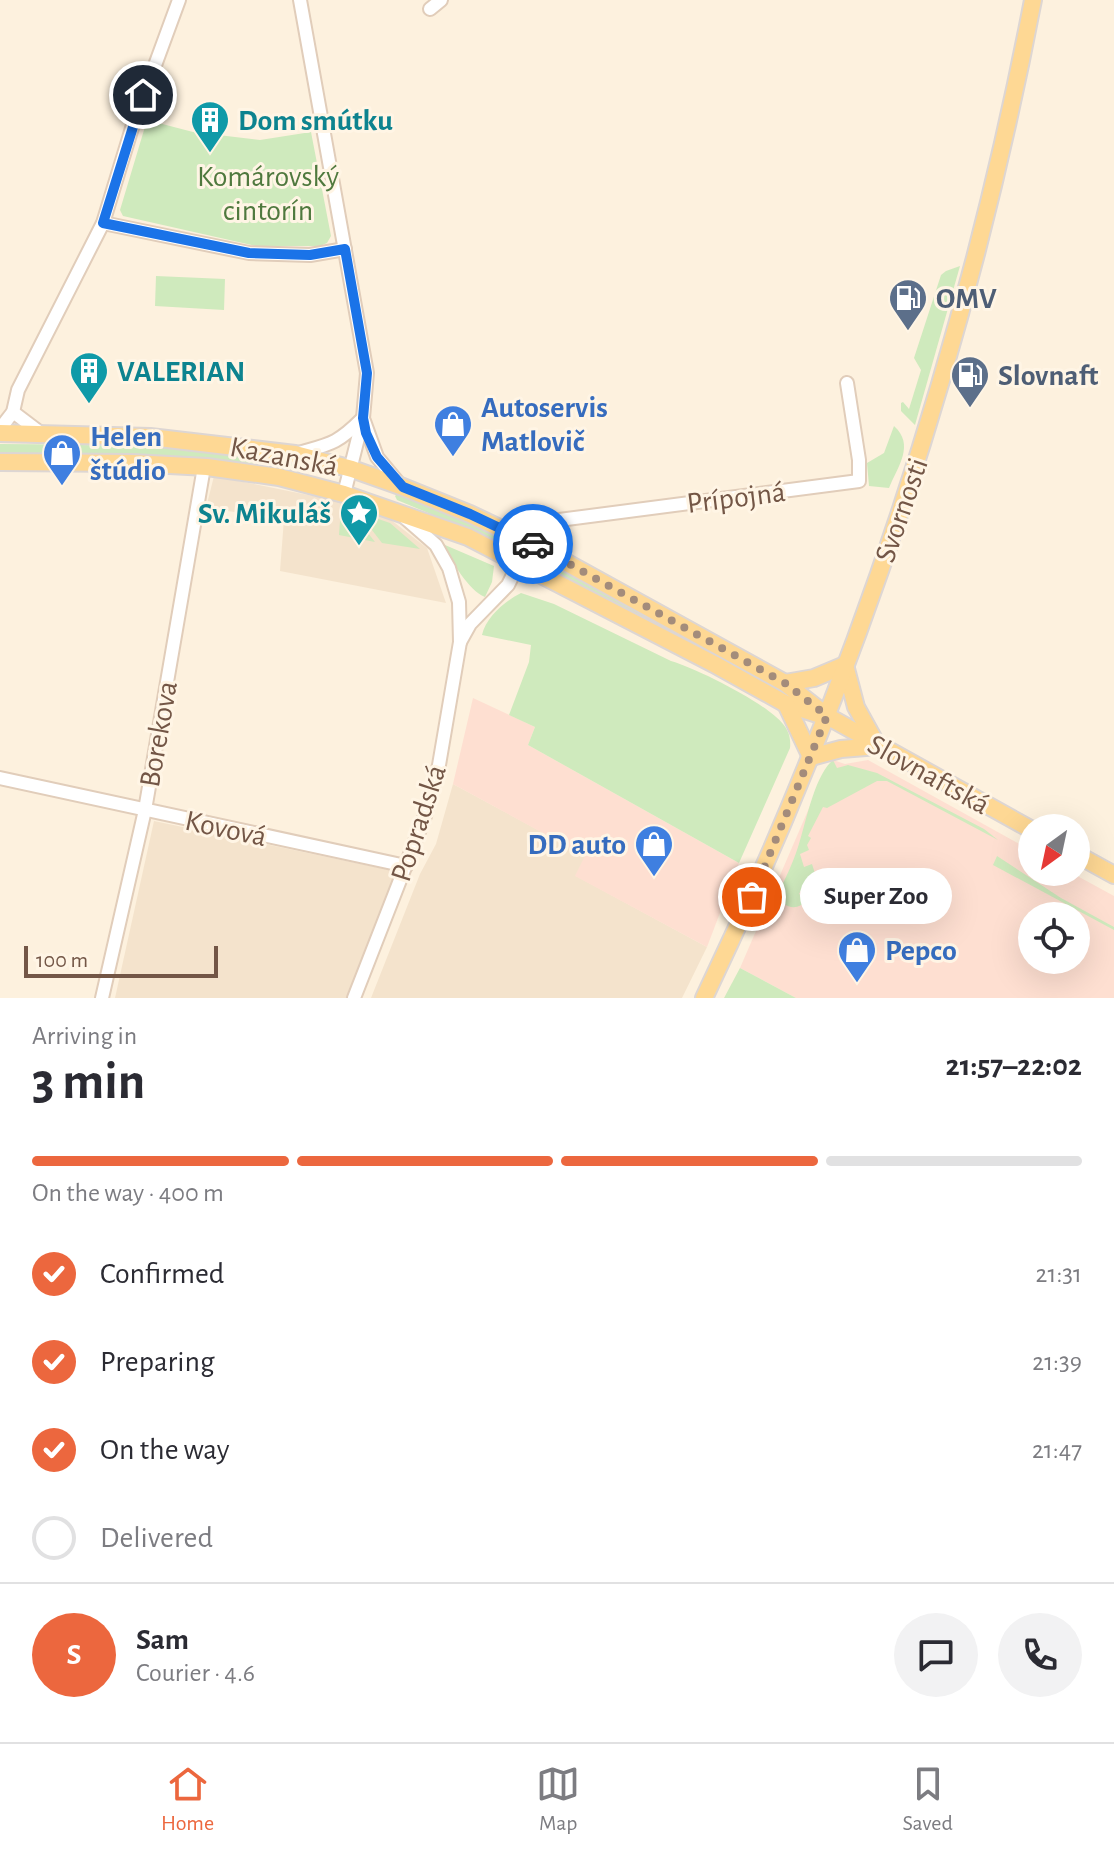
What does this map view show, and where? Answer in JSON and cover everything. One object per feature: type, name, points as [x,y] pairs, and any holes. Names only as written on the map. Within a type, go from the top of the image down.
[{"type":"main road","name":"Svornosti","points":[[704,998],[752,897],[811,757],[899,519],[952,348],[1002,152],[1033,0]]},
{"type":"main road","name":"Kazanská","points":[[0,431],[150,437],[295,454],[352,469],[470,514],[529,542],[785,683],[827,716]]},
{"type":"main road","name":"Kazanská","points":[[0,462],[204,467],[279,477],[344,494],[468,537],[786,704],[827,716]]},
{"type":"main road","points":[[785,683],[814,678],[845,665],[856,707],[878,746],[847,748],[811,757],[786,704]]},
{"type":"main road","name":"Slovnaftská","points":[[827,716],[1018,822]]},
{"type":"main road","points":[[1090,862],[1114,875]]},
{"type":"street","points":[[0,431],[13,412],[18,390],[103,223],[139,106],[179,0]]},
{"type":"street","points":[[300,0],[367,373],[363,418],[344,494]]},
{"type":"street","points":[[430,9],[441,0]]},
{"type":"street","points":[[103,223],[249,253],[310,255],[345,249]]},
{"type":"street","name":"Prípojná","points":[[529,542],[536,523],[859,481],[859,460],[847,383]]},
{"type":"street","points":[[13,412],[42,434]]},
{"type":"street","points":[[295,454],[330,445],[363,418]]},
{"type":"street","points":[[363,418],[377,457],[403,487]]},
{"type":"street","name":"Borekova","points":[[102,998],[145,810],[204,467]]},
{"type":"street","name":"Popradská","points":[[354,998],[425,816],[439,765],[460,642],[459,602],[449,568],[436,545],[396,510]]},
{"type":"street","name":"Popradská","points":[[460,642],[470,624],[508,585],[529,542]]},
{"type":"street","name":"Kovová","points":[[0,778],[406,866]]},
{"type":"shaded area","points":[[214,476],[377,509],[427,548],[446,603],[280,571],[284,519],[206,508]]},
{"type":"shaded area","points":[[473,698],[535,727],[528,745],[739,863],[707,947],[575,876],[585,856],[453,784]]},
{"type":"shaded area","points":[[833,760],[845,764],[868,760],[1018,843],[1018,886],[1090,886],[1090,883],[1114,896],[1114,998],[796,998],[740,968],[825,771]]},
{"type":"shaded area","points":[[453,784],[586,856],[576,876],[707,947],[682,998],[371,998],[420,874],[436,844]]},
{"type":"shaded area","points":[[154,821],[389,870],[394,881],[349,998],[115,998]]},
{"type":"green space","name":"Komárovský cintorín","points":[[147,120],[193,132],[260,140],[311,132],[331,236],[327,243],[320,246],[256,246],[123,216],[120,210]]},
{"type":"green space","points":[[960,266],[915,425],[901,411],[901,403],[909,409],[921,370],[914,358],[941,275]]},
{"type":"green space","points":[[156,276],[225,279],[224,310],[155,306]]},
{"type":"green space","points":[[894,426],[903,441],[900,464],[889,488],[869,486],[867,463],[884,453]]},
{"type":"green space","points":[[0,444],[214,452],[309,465],[332,473],[329,475],[292,466],[222,461],[0,454]]},
{"type":"green space","points":[[398,493],[485,528],[507,542],[503,544],[397,500],[395,496]]},
{"type":"green space","points":[[341,507],[349,509],[375,542],[339,535]]},
{"type":"green space","points":[[358,512],[390,523],[420,549],[382,543]]},
{"type":"green space","points":[[445,545],[494,566],[492,582],[485,597],[462,575],[443,547]]},
{"type":"green space","points":[[543,559],[651,618],[652,622],[647,623],[540,565]]},
{"type":"green space","points":[[521,593],[554,604],[714,679],[762,706],[783,724],[789,735],[790,748],[739,863],[528,745],[535,727],[509,715],[529,662],[531,645],[482,635],[497,610]]},
{"type":"green space","points":[[833,760],[837,768],[848,765],[877,773],[984,829],[998,840],[887,781],[877,781],[827,808],[823,807],[808,836],[811,838],[807,845],[809,850],[800,854],[804,867],[812,864],[817,880],[809,876],[799,894],[807,899],[804,903],[787,906],[778,894],[796,853],[816,788]]},
{"type":"green space","points":[[997,856],[1018,870],[1018,878],[993,865]]},
{"type":"green space","points":[[1032,886],[1043,886],[1068,902],[1062,902]]},
{"type":"green space","points":[[1090,914],[1114,927],[1114,930],[1090,917]]},
{"type":"green space","points":[[740,968],[796,998],[724,998]]},
{"type":"way so far","points":[[533,544],[785,683],[827,716],[752,897]]},
{"type":"place","name":"Dom smútku","points":[[210,154]]},
{"type":"place","name":"OMV","points":[[908,332]]},
{"type":"place","name":"VALERIAN","points":[[89,405]]},
{"type":"place","name":"Slovnaft","points":[[970,409]]},
{"type":"place","name":"Autoservis Matlovič","points":[[453,458]]},
{"type":"place","name":"Helen štúdio","points":[[62,487]]},
{"type":"place","name":"Sv. Mikuláš","points":[[359,547]]},
{"type":"place","name":"DD auto","points":[[654,878]]},
{"type":"place","name":"Super Zoo","points":[[752,897]]},
{"type":"place","name":"Pepco","points":[[857,984]]},
{"type":"route","points":[[143,95],[103,223],[249,253],[310,255],[345,249],[367,373],[363,418],[377,457],[403,487],[533,544]]}]
